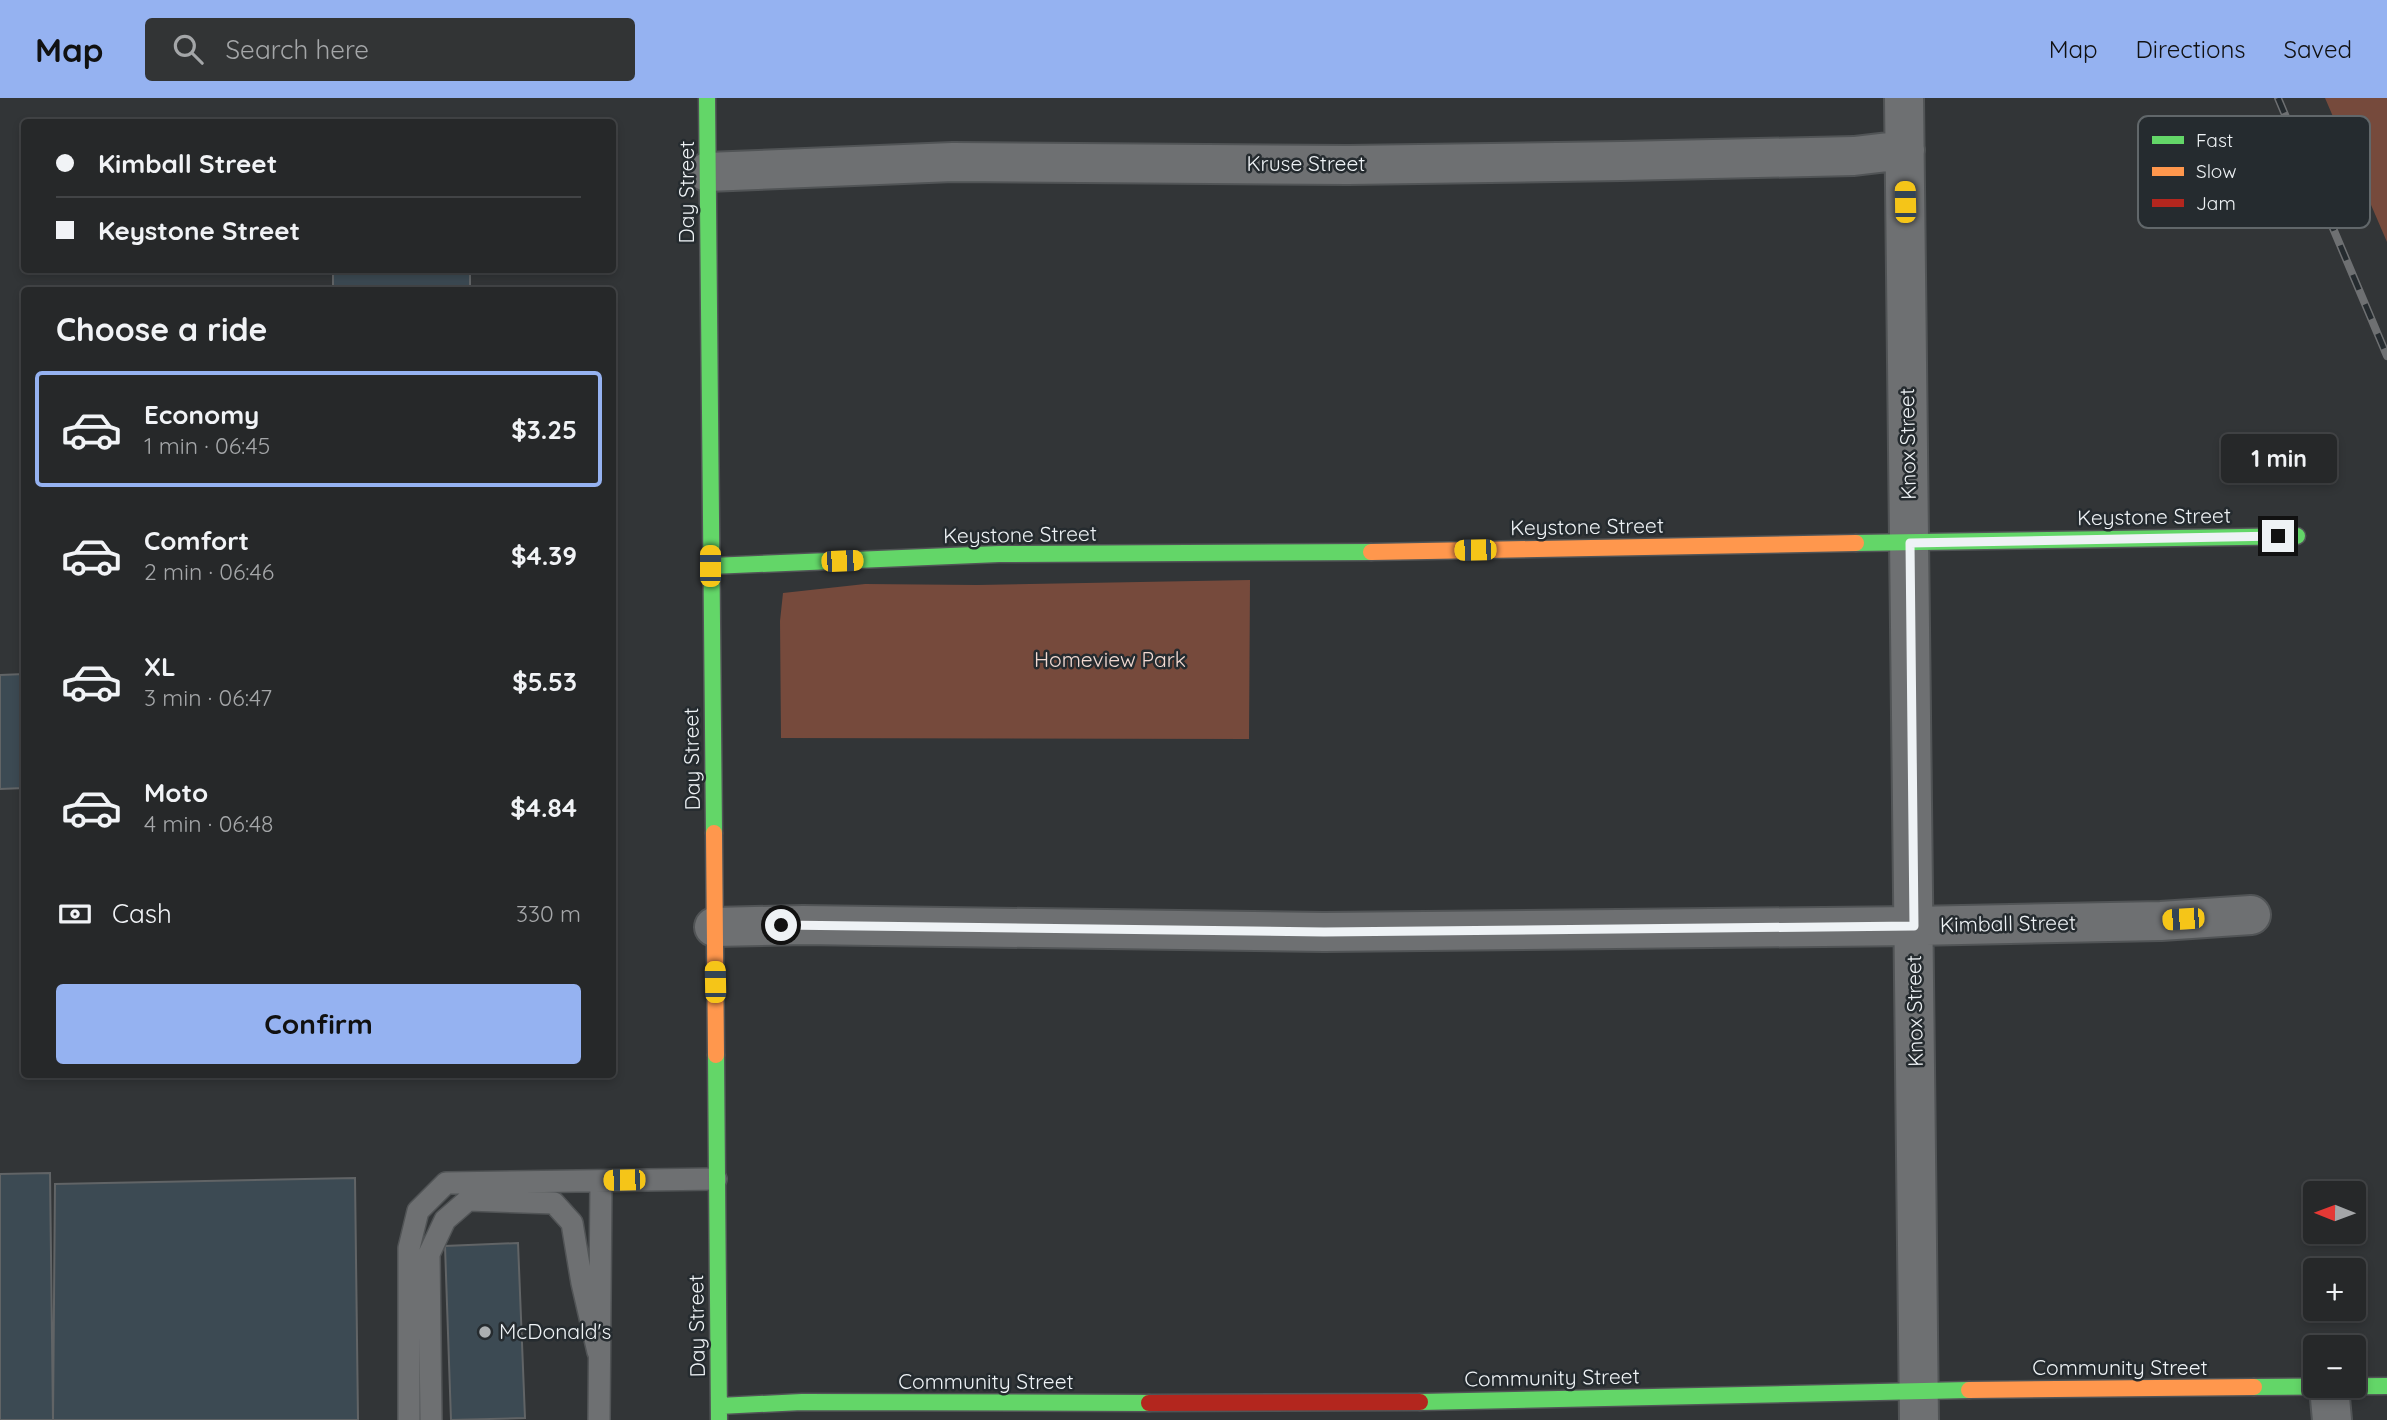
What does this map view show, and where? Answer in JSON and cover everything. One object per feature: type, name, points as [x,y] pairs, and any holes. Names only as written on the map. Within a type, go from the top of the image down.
[{"type":"street","name":"Day Street","points":[[707,98],[719,1413]]},
{"type":"street","name":"Knox Street","points":[[1904,98],[1919,1406]]},
{"type":"street","name":"Kruse Street","points":[[707,172],[953,162],[1348,165],[1622,161],[1854,156],[1905,150]]},
{"type":"street","name":"Keystone Street","points":[[710,566],[999,554],[1230,554],[2297,536]]},
{"type":"street","name":"Kimball Street","points":[[714,928],[803,925],[1324,932],[1914,926],[2161,921],[2251,915]]},
{"type":"street","name":"Community Street","points":[[719,1413],[803,1402],[1079,1404],[1494,1401],[1919,1406],[2070,1388],[2330,1404],[2387,1386]]},
{"type":"lane","points":[[409,1420],[409,1248],[418,1211],[446,1183],[716,1179]]},
{"type":"lane","points":[[599,1420],[601,1181]]},
{"type":"lane","points":[[431,1420],[429,1254],[445,1220],[468,1200],[554,1203],[572,1223],[598,1352]]},
{"type":"green space","points":[[2325,98],[2387,98],[2387,242],[2370,203],[2370,116],[2333,116]]},
{"type":"green space","name":"Homeview Park","points":[[1250,580],[1249,739],[781,738],[780,621],[783,593],[865,584],[977,585]]},
{"type":"building","points":[[333,273],[470,273],[470,287],[333,287]]},
{"type":"building","points":[[21,674],[21,788],[0,789],[0,675]]},
{"type":"building","points":[[50,1173],[53,1420],[0,1420],[0,1174]]},
{"type":"building","points":[[355,1178],[358,1420],[53,1420],[55,1184]]},
{"type":"building","name":"McDonald's","points":[[518,1243],[525,1418],[451,1420],[445,1246]]},
{"type":"railway","points":[[2278,98],[2286,116]]},
{"type":"railway","points":[[2333,228],[2387,356]]},
{"type":"traffic: fast","points":[[707,98],[714,833]]},
{"type":"traffic: fast","points":[[1856,543],[2297,536]]},
{"type":"traffic: fast","points":[[711,566],[999,554],[1371,552]]},
{"type":"traffic: fast","points":[[716,1055],[719,1420]]},
{"type":"traffic: fast","points":[[2254,1387],[2387,1386]]},
{"type":"traffic: fast","points":[[1420,1402],[1969,1390]]},
{"type":"traffic: fast","points":[[719,1406],[802,1402],[1149,1403]]},
{"type":"traffic: slow","points":[[1371,552],[1856,543]]},
{"type":"traffic: slow","points":[[714,833],[716,1055]]},
{"type":"traffic: slow","points":[[1969,1390],[2254,1387]]},
{"type":"traffic: jam","points":[[1149,1403],[1420,1402]]},
{"type":"place","name":"McDonald's","points":[[485,1332]]},
{"type":"route","points":[[781,925],[1324,932],[1914,926],[1910,543],[2278,536]]}]
